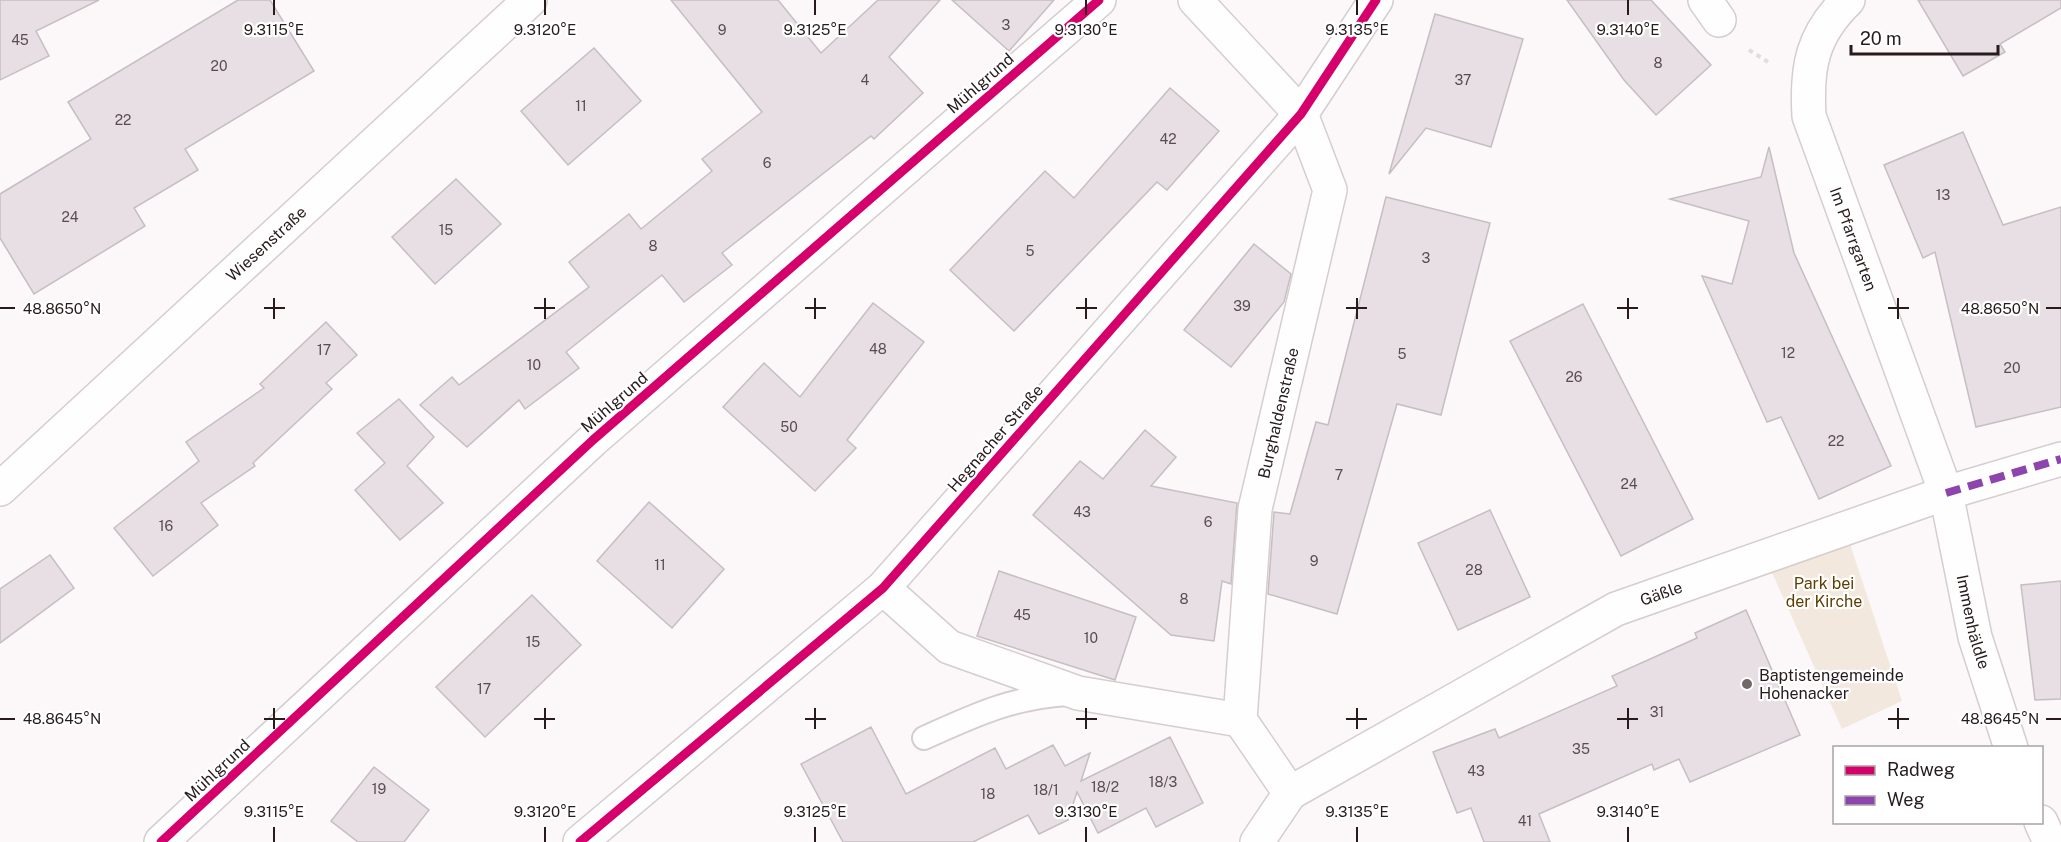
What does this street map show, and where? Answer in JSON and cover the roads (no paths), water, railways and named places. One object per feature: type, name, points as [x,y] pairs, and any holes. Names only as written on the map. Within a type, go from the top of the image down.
[{"type":"street","name":"Wiesenstraße","points":[[0,489],[530,0]]},
{"type":"street","name":"Mühlgrund","points":[[161,842],[594,440],[1099,0]]},
{"type":"street","points":[[1195,0],[1301,114]]},
{"type":"street","name":"Hegnacher Straße","points":[[580,842],[883,588],[1301,114],[1376,0]]},
{"type":"street","name":"Im Pfarrgarten","points":[[1848,0],[1831,16],[1811,54],[1807,84],[1809,116],[1946,493]]},
{"type":"street","name":"Burghaldenstraße","points":[[1240,720],[1255,510],[1330,190],[1301,114]]},
{"type":"street","name":"Gäßle","points":[[1290,793],[1616,609],[1946,493],[2061,459]]},
{"type":"street","name":"Immenhäldle","points":[[1946,493],[1975,637],[2011,746]]},
{"type":"street","points":[[883,588],[949,647],[1078,693],[1240,720],[1290,793],[1257,842]]},
{"type":"street","points":[[2042,824],[2050,842]]},
{"type":"lane","points":[[924,738],[994,706],[1032,697],[1078,693]]},
{"type":"place","name":"Baptistengemeinde Hohenacker","points":[[1747,684]]},
{"type":"park label","name":"Park bei der Kirche","points":[[1824,592]]}]
